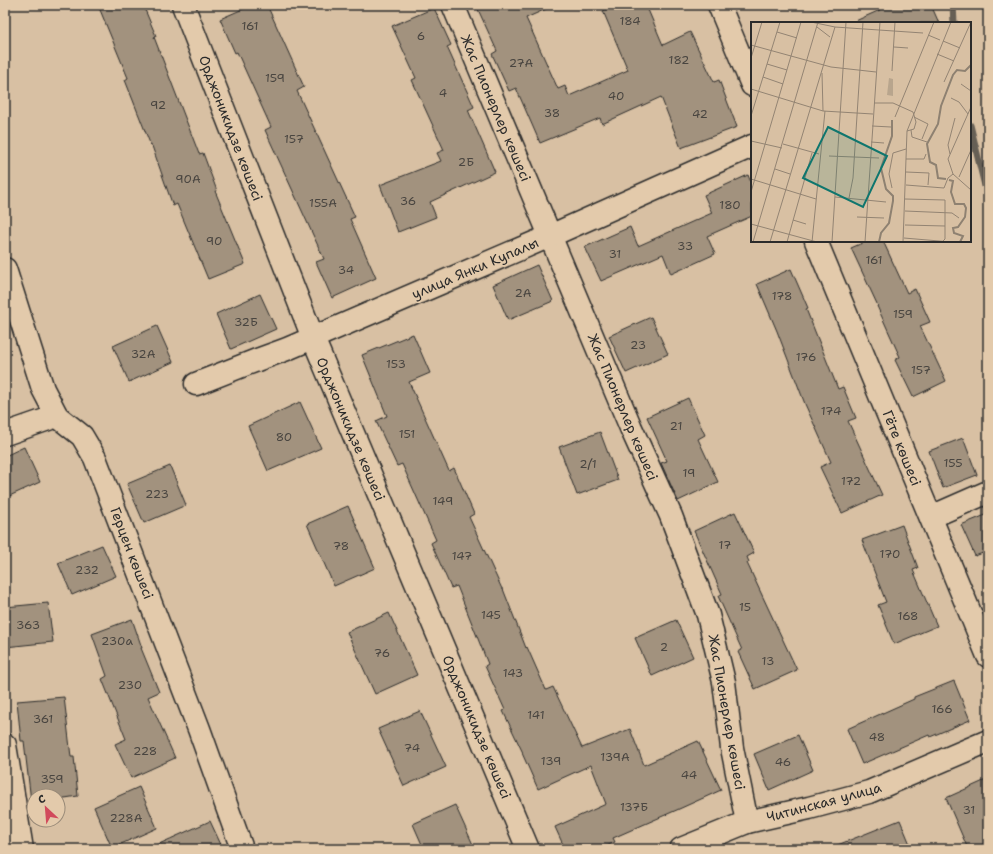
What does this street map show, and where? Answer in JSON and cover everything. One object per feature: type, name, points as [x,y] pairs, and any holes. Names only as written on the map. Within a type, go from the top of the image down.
[{"type":"street","name":"Орджоникидзе көшесі","points":[[184,5],[313,338],[528,849]]},
{"type":"street","name":"Жас Пионерлер көшесі","points":[[453,5],[631,428],[671,516],[708,615],[724,682],[732,748],[747,822]]},
{"type":"street","points":[[719,5],[751,83]]},
{"type":"street","name":"улица Янки Купалы","points":[[196,384],[287,350],[550,236],[751,146]]},
{"type":"street","name":"Гёте көшесі","points":[[816,242],[988,656]]},
{"type":"street","name":"Герцен көшесі","points":[[5,270],[43,389],[57,416],[82,436],[95,458],[199,729],[242,849]]},
{"type":"street","points":[[5,434],[57,416]]},
{"type":"street","points":[[930,517],[988,492]]},
{"type":"street","name":"Читинская улица","points":[[681,849],[747,822],[809,808],[869,792],[988,741]]},
{"type":"street","points":[[5,745],[22,849]]},
{"type":"building","points":[[98,5],[143,5],[156,36],[154,37],[199,154],[203,153],[217,191],[215,191],[245,264],[208,279],[177,204],[173,206],[152,146],[125,80],[128,78]]},
{"type":"building","points":[[252,5],[267,5],[304,87],[297,91],[355,217],[350,219],[376,278],[332,298],[316,262],[324,259],[265,130],[271,127],[237,52],[235,53],[220,19]]},
{"type":"building","points":[[476,5],[555,5],[526,18],[558,89],[565,86],[569,96],[628,70],[603,11],[617,5],[646,5],[663,45],[690,32],[714,82],[719,80],[737,127],[681,148],[661,97],[602,124],[600,118],[540,143],[516,88],[509,91],[492,54],[497,51]]},
{"type":"building","points":[[878,5],[931,5],[939,22],[853,22],[880,10]]},
{"type":"building","points":[[434,8],[451,45],[447,47],[474,107],[468,110],[495,172],[430,202],[436,217],[398,232],[380,185],[441,161],[437,153],[444,150],[412,80],[416,78],[392,26]]},
{"type":"building","points":[[748,175],[751,182],[751,216],[707,236],[715,254],[671,274],[663,254],[601,281],[585,247],[630,227],[638,246],[712,213],[704,195]]},
{"type":"building","points":[[865,242],[883,242],[907,293],[915,289],[930,322],[920,326],[946,381],[913,397],[895,360],[900,357],[851,248]]},
{"type":"building","points":[[537,265],[553,301],[508,320],[493,285]]},
{"type":"building","points":[[791,269],[808,308],[806,309],[838,389],[843,387],[856,418],[848,421],[882,495],[842,513],[820,467],[831,462],[805,404],[757,284]]},
{"type":"building","points":[[260,294],[276,329],[231,349],[216,314]]},
{"type":"building","points":[[651,317],[668,354],[626,373],[609,336]]},
{"type":"building","points":[[157,326],[173,362],[129,382],[113,346]]},
{"type":"building","points":[[413,334],[430,373],[409,382],[449,471],[454,468],[474,514],[469,517],[503,589],[526,648],[527,647],[546,690],[553,687],[582,748],[630,729],[644,765],[698,741],[721,790],[613,838],[615,842],[600,849],[565,849],[555,827],[606,804],[591,765],[538,789],[503,711],[505,710],[485,666],[488,664],[457,586],[451,588],[431,543],[436,540],[402,464],[397,466],[376,421],[387,416],[362,355]]},
{"type":"building","points":[[688,398],[705,435],[698,439],[718,482],[678,501],[661,463],[667,461],[647,417]]},
{"type":"building","points":[[300,402],[321,448],[268,471],[248,426]]},
{"type":"building","points":[[600,432],[618,480],[577,495],[559,447]]},
{"type":"building","points":[[963,438],[977,475],[943,488],[929,451]]},
{"type":"building","points":[[24,447],[40,482],[5,498],[5,456]]},
{"type":"building","points":[[170,466],[186,505],[144,523],[127,484]]},
{"type":"building","points":[[348,506],[375,568],[334,586],[307,524]]},
{"type":"building","points":[[735,512],[754,553],[747,557],[749,562],[747,563],[797,670],[755,689],[738,652],[742,650],[718,596],[722,594],[694,531]]},
{"type":"building","points":[[988,514],[988,551],[975,556],[961,525]]},
{"type":"building","points":[[902,525],[918,568],[913,570],[937,626],[894,644],[878,605],[886,602],[862,540]]},
{"type":"building","points":[[102,545],[116,576],[72,595],[58,563]]},
{"type":"building","points":[[48,603],[53,642],[5,647],[5,607]]},
{"type":"building","points":[[389,613],[417,675],[375,694],[347,632]]},
{"type":"building","points":[[132,619],[141,648],[159,692],[148,697],[175,758],[131,778],[115,744],[126,739],[102,679],[107,676],[92,634]]},
{"type":"building","points":[[676,620],[693,657],[652,676],[635,638]]},
{"type":"building","points":[[954,681],[970,720],[930,737],[929,735],[862,764],[847,729],[914,699],[914,697]]},
{"type":"building","points":[[64,697],[71,757],[74,757],[78,796],[66,798],[66,788],[29,788],[24,741],[21,741],[17,701]]},
{"type":"building","points":[[420,711],[446,767],[404,786],[378,729]]},
{"type":"building","points":[[798,735],[813,770],[769,790],[754,754]]},
{"type":"building","points":[[988,779],[988,849],[968,849],[946,798]]},
{"type":"building","points":[[139,787],[157,828],[112,848],[94,807]]},
{"type":"building","points":[[455,805],[475,849],[424,849],[413,824]]},
{"type":"building","points":[[900,820],[912,849],[830,849],[830,848]]},
{"type":"building","points":[[210,821],[223,849],[148,849]]},
{"type":"waterway","points":[[953,5],[954,22]]},
{"type":"waterway","points":[[971,129],[988,198]]}]
